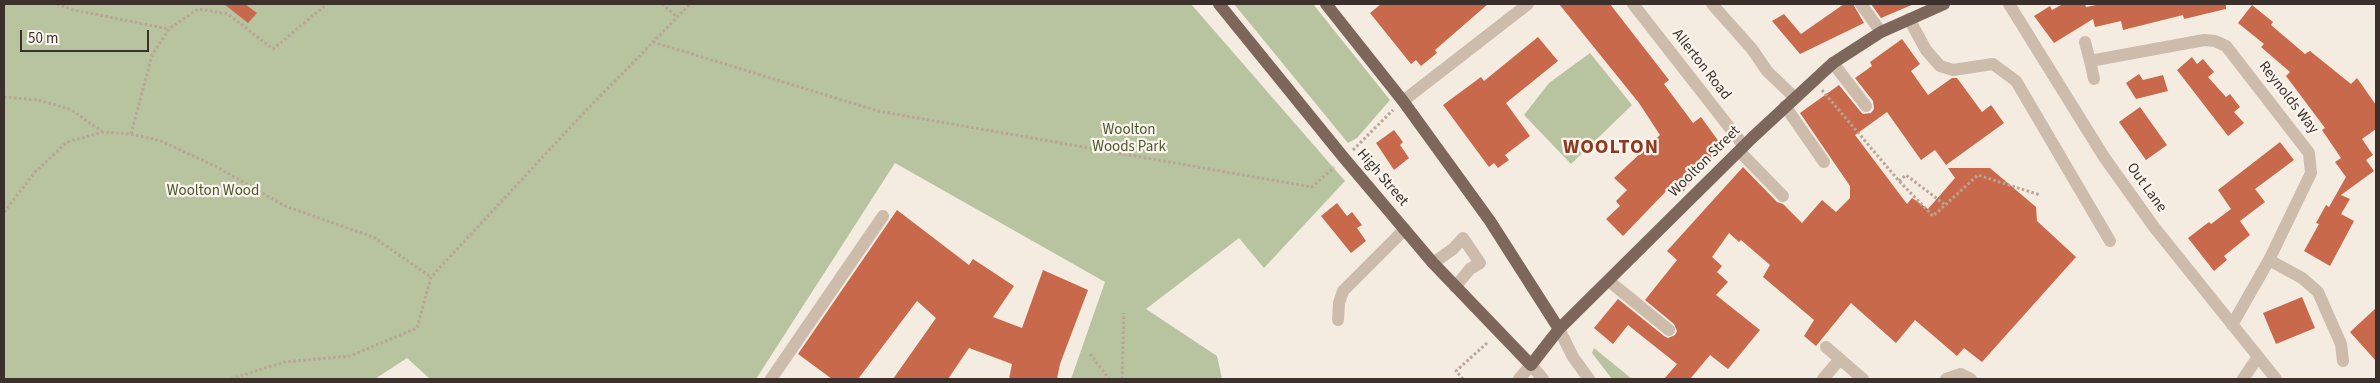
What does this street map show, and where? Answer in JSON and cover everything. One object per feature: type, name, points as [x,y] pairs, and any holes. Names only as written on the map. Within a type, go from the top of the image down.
[{"type":"main road","name":"High Street","points":[[1218,4],[1344,158],[1454,287],[1531,365]]},
{"type":"main road","points":[[1326,4],[1403,101],[1490,221],[1559,329]]},
{"type":"main road","name":"Woolton Street","points":[[1531,365],[1559,329],[1790,102],[1833,63],[1881,32],[1944,4]]},
{"type":"street","points":[[1403,101],[1528,4]]},
{"type":"street","name":"Allerton Road","points":[[1633,4],[1742,149],[1783,196]]},
{"type":"street","points":[[1712,4],[1752,49],[1790,102],[1824,162]]},
{"type":"street","points":[[1861,4],[1881,32]]},
{"type":"street","name":"Out Lane","points":[[2009,4],[2104,157],[2154,227],[2276,379]]},
{"type":"street","points":[[1908,19],[1926,50],[1940,66],[1953,70],[1993,64],[2016,81],[2110,241]]},
{"type":"street","name":"Reynolds Way","points":[[2090,62],[2204,40],[2215,41],[2226,46],[2309,153],[2312,163],[2311,173],[2269,260],[2232,326]]},
{"type":"street","points":[[2085,42],[2094,79]]},
{"type":"street","points":[[1833,63],[1866,106]]},
{"type":"street","points":[[771,379],[883,216]]},
{"type":"street","points":[[1338,320],[1339,303],[1343,291],[1405,229]]},
{"type":"street","points":[[1434,263],[1463,238],[1480,263],[1470,269],[1454,287]]},
{"type":"street","points":[[2269,260],[2302,278],[2318,292],[2341,344],[2343,361]]},
{"type":"street","points":[[1609,281],[1669,330]]},
{"type":"street","points":[[1559,329],[1572,357],[1590,379]]},
{"type":"street","points":[[1826,347],[1863,379]]},
{"type":"street","points":[[2243,379],[2258,357]]},
{"type":"street","points":[[1823,379],[1840,359]]},
{"type":"street","points":[[1531,365],[1543,379]]},
{"type":"street","name":"Woolton Street","points":[[1519,379],[1531,365]]},
{"type":"street","points":[[1946,379],[1961,374],[1971,379]]},
{"type":"path","points":[[57,4],[74,10],[169,29]]},
{"type":"path","points":[[131,134],[152,55],[169,29],[198,9],[228,14],[273,49],[327,4]]},
{"type":"path","points":[[662,4],[677,17]]},
{"type":"path","points":[[231,379],[284,362],[350,356],[417,328],[432,277],[578,118],[690,4]]},
{"type":"path","points":[[652,42],[878,111],[1312,186],[1403,101]]},
{"type":"path","points":[[1814,80],[1899,181],[1933,216],[1978,175],[2040,195]]},
{"type":"path","points":[[4,97],[38,100],[70,109],[104,132]]},
{"type":"path","points":[[4,212],[35,172],[67,142],[104,132],[131,134],[161,140],[217,167],[285,206],[373,237],[432,277]]},
{"type":"path","points":[[1899,181],[1906,175],[1944,204]]},
{"type":"path","points":[[1122,379],[1124,313]]},
{"type":"path","points":[[1463,379],[1456,371],[1487,343]]},
{"type":"path","points":[[1090,354],[1109,379]]},
{"type":"green space","name":"Woolton Wood","points":[[4,4],[1191,4],[1345,181],[1264,268],[1239,238],[1146,309],[1217,356],[1222,379],[1071,379],[1105,282],[895,163],[756,379],[430,379],[407,358],[375,379],[4,379]]},
{"type":"green space","points":[[1234,4],[1313,4],[1390,100],[1357,138],[1348,143]]},
{"type":"green space","points":[[1590,53],[1632,105],[1571,164],[1524,115],[1549,83]]},
{"type":"green space","points":[[1594,348],[1632,379],[1612,379],[1592,353]]},
{"type":"building","points":[[224,4],[245,4],[257,13],[248,23]]},
{"type":"building","points":[[1381,4],[1488,4],[1435,50],[1437,53],[1421,66],[1416,60],[1411,64],[1370,13]]},
{"type":"building","points":[[1559,4],[1610,4],[1669,80],[1664,84],[1693,123],[1701,117],[1722,146],[1682,193],[1673,184],[1623,236],[1606,219],[1620,206],[1616,201],[1627,190],[1614,178],[1660,135],[1639,103]]},
{"type":"building","points":[[1844,4],[1853,4],[1864,23],[1800,54],[1772,21],[1784,14],[1801,34]]},
{"type":"building","points":[[1871,4],[1914,4],[1881,18]]},
{"type":"building","points":[[2063,4],[2085,4],[2086,7],[2101,4],[2226,4],[2226,9],[2184,19],[2183,15],[2123,30],[2121,21],[2095,27],[2093,19],[2054,43],[2034,16],[2050,6],[2052,10]]},
{"type":"building","points":[[2252,5],[2273,22],[2271,25],[2305,54],[2310,51],[2351,84],[2357,78],[2376,105],[2376,129],[2362,139],[2373,155],[2366,160],[2374,171],[2341,195],[2350,199],[2341,214],[2354,221],[2330,266],[2304,251],[2319,224],[2316,223],[2326,205],[2329,207],[2346,177],[2335,162],[2341,158],[2322,130],[2325,128],[2286,76],[2290,72],[2261,47],[2264,44],[2238,23]]},
{"type":"building","points":[[1538,37],[1558,61],[1506,103],[1530,136],[1505,155],[1509,160],[1498,168],[1494,163],[1489,167],[1443,105],[1481,77],[1484,81]]},
{"type":"building","points":[[1902,39],[1920,64],[1911,71],[1928,95],[1952,78],[1957,78],[1982,112],[1991,105],[2004,123],[1946,165],[1935,150],[1921,160],[1887,112],[1855,135],[1907,204],[1912,198],[1928,209],[1955,178],[1948,168],[1990,168],[2036,207],[2037,221],[2076,257],[1982,362],[1964,348],[1957,356],[1915,320],[1896,343],[1851,303],[1816,346],[1804,336],[1814,320],[1763,277],[1770,265],[1741,240],[1739,242],[1729,233],[1712,257],[1722,266],[1717,272],[1728,282],[1716,295],[1760,330],[1728,369],[1710,355],[1690,379],[1664,379],[1677,364],[1628,325],[1613,344],[1594,328],[1618,299],[1664,336],[1668,338],[1675,335],[1677,331],[1674,324],[1645,300],[1677,260],[1667,251],[1743,167],[1777,202],[1783,204],[1802,223],[1822,200],[1836,212],[1850,198],[1850,186],[1800,113],[1839,85],[1863,114],[1871,113],[1874,109],[1873,101],[1855,78],[1872,66],[1870,62]]},
{"type":"building","points":[[2192,57],[2197,64],[2203,59],[2214,72],[2208,77],[2226,97],[2230,94],[2240,107],[2234,112],[2244,123],[2228,136],[2177,70]]},
{"type":"building","points":[[2139,74],[2143,80],[2163,75],[2168,91],[2136,99],[2126,83]]},
{"type":"building","points":[[2140,107],[2167,145],[2146,160],[2119,122]]},
{"type":"building","points":[[1394,130],[1403,142],[1400,145],[1409,158],[1394,170],[1376,143]]},
{"type":"building","points":[[2280,142],[2294,160],[2255,189],[2265,202],[2240,221],[2250,235],[2224,256],[2227,260],[2214,271],[2188,238],[2209,222],[2211,224],[2231,209],[2218,190]]},
{"type":"building","points":[[1337,203],[1347,216],[1352,212],[1362,225],[1357,228],[1366,241],[1351,253],[1321,216]]},
{"type":"building","points":[[897,210],[969,265],[973,259],[1014,286],[993,317],[1022,328],[1043,270],[1088,290],[1060,364],[1057,379],[1009,379],[1012,364],[969,348],[948,379],[893,379],[936,318],[917,301],[858,379],[832,379],[798,354]]},
{"type":"building","points":[[2302,297],[2315,328],[2276,344],[2263,313]]},
{"type":"building","points":[[2376,308],[2376,361],[2350,332]]},
{"type":"district","name":"WOOLTON","points":[[1611,149]]},
{"type":"park label","name":"Woolton Woods Park","points":[[1129,140]]}]
